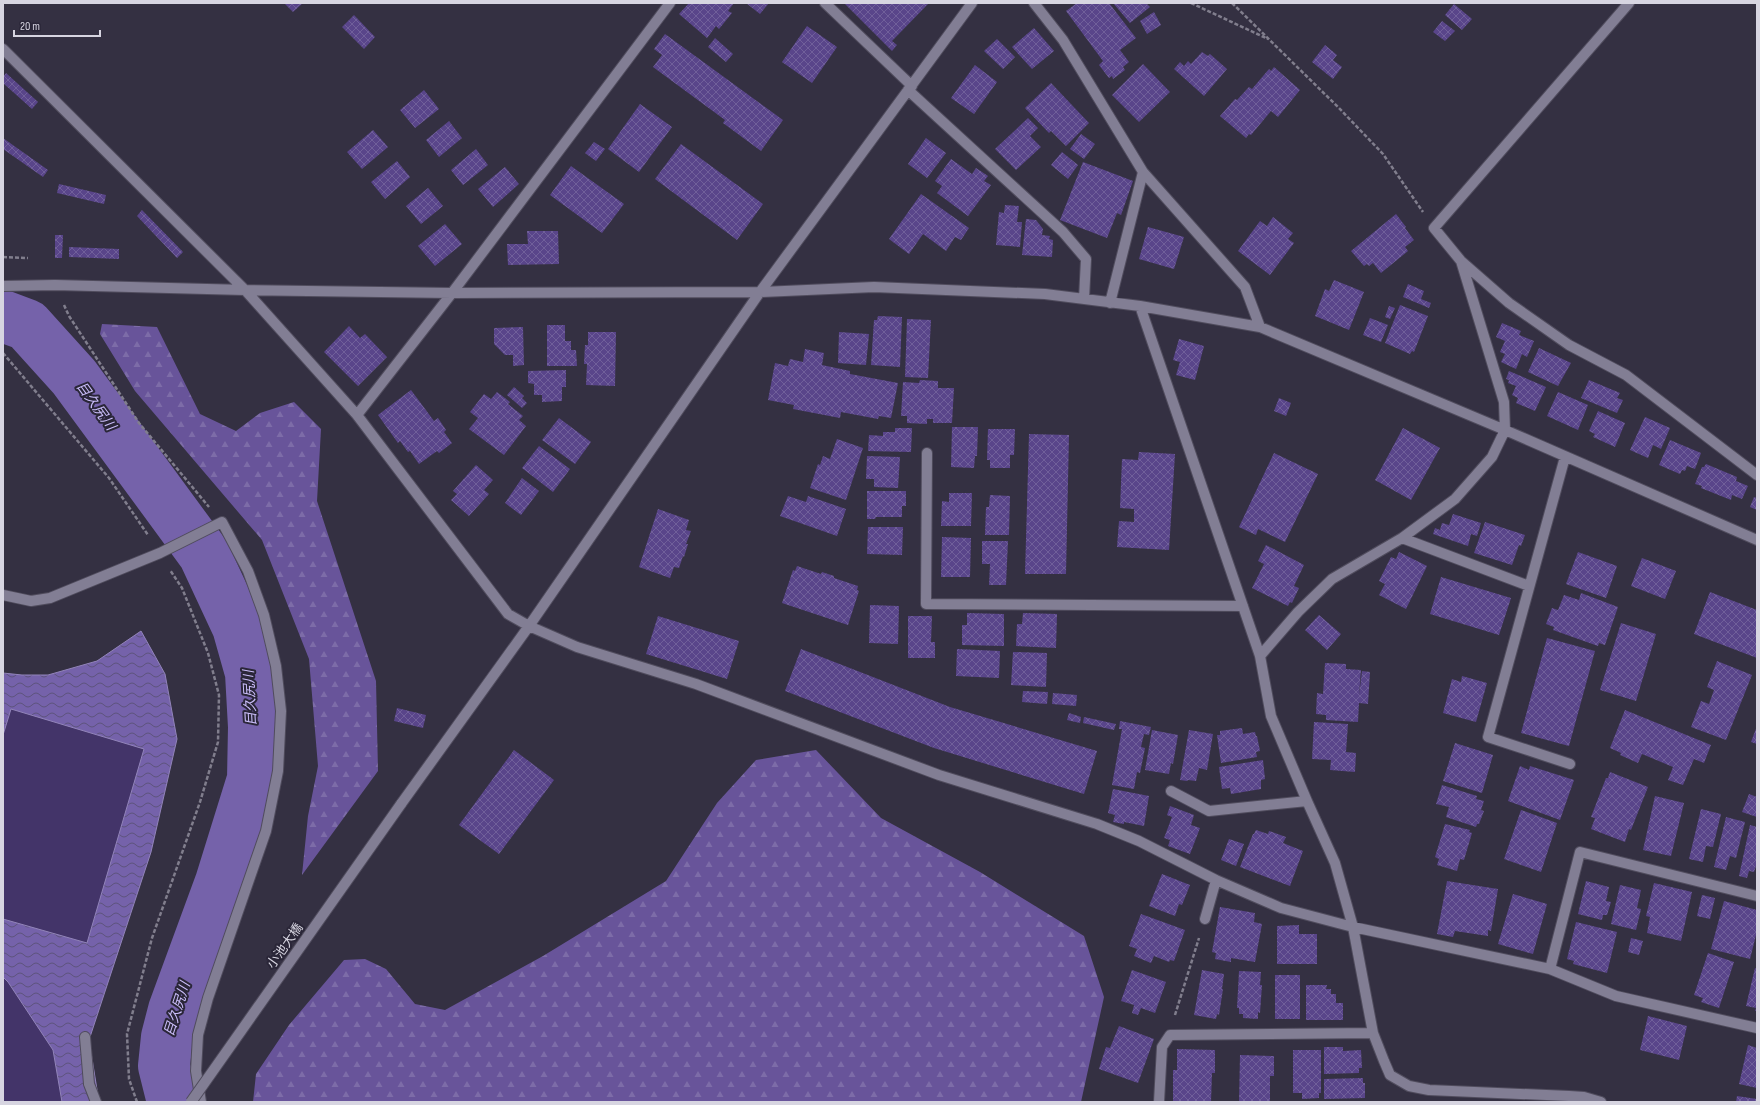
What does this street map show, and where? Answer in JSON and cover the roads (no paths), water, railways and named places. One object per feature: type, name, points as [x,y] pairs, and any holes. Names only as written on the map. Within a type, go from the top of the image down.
[{"type":"street","points":[[357,415],[452,293],[670,3]]},
{"type":"street","points":[[825,3],[910,88],[1063,232],[1086,259],[1084,299]]},
{"type":"street","name":"小池大橋","points":[[191,1102],[401,804],[529,626],[760,292],[972,3]]},
{"type":"street","points":[[1034,3],[1063,40],[1143,172],[1245,287],[1260,327]]},
{"type":"street","points":[[1629,3],[1434,228],[1461,261],[1509,303],[1569,345],[1626,375],[1757,475]]},
{"type":"street","points":[[3,49],[245,290],[357,415],[508,614],[529,626],[577,647],[696,684],[939,775],[1097,824],[1139,841],[1216,880],[1281,908],[1353,927],[1550,969],[1616,996],[1757,1028]]},
{"type":"street","points":[[1110,303],[1143,172]]},
{"type":"street","points":[[1260,656],[1298,612],[1332,580],[1402,538],[1455,499],[1492,457],[1505,430],[1504,402],[1461,261]]},
{"type":"street","points":[[3,286],[56,285],[452,293],[760,292],[874,286],[1037,294],[1140,306],[1260,327],[1505,430],[1757,540]]},
{"type":"street","points":[[1140,306],[1260,656],[1271,716],[1335,863],[1353,927],[1373,1033],[1390,1075],[1410,1086],[1430,1090],[1584,1097],[1601,1102]]},
{"type":"street","points":[[927,453],[926,604],[1243,606]]},
{"type":"street","points":[[1565,457],[1488,737],[1570,764]]},
{"type":"street","points":[[3,595],[31,600],[50,598],[160,553],[222,522],[248,571],[264,615],[276,666],[280,711],[278,771],[266,832],[208,998],[198,1035],[196,1071],[201,1102]]},
{"type":"street","points":[[1402,538],[1529,586]]},
{"type":"street","points":[[1171,791],[1209,811],[1307,801]]},
{"type":"street","points":[[1550,969],[1580,852],[1757,896]]},
{"type":"street","points":[[1205,919],[1216,880]]},
{"type":"street","points":[[1159,1102],[1162,1047],[1170,1035],[1373,1033]]},
{"type":"street","points":[[85,1037],[89,1084],[96,1102]]},
{"type":"water","points":[[141,631],[165,674],[177,739],[151,852],[89,1040],[99,1102],[62,1102],[53,1050],[8,982],[3,977],[3,919],[87,943],[144,749],[11,709],[3,735],[3,673],[48,675],[97,661]]},
{"type":"waterway","name":"目久尻川","points":[[3,316],[27,325],[74,377],[204,554],[238,627],[251,673],[254,727],[253,779],[221,882],[174,1010],[167,1037],[164,1066],[173,1102]]}]
